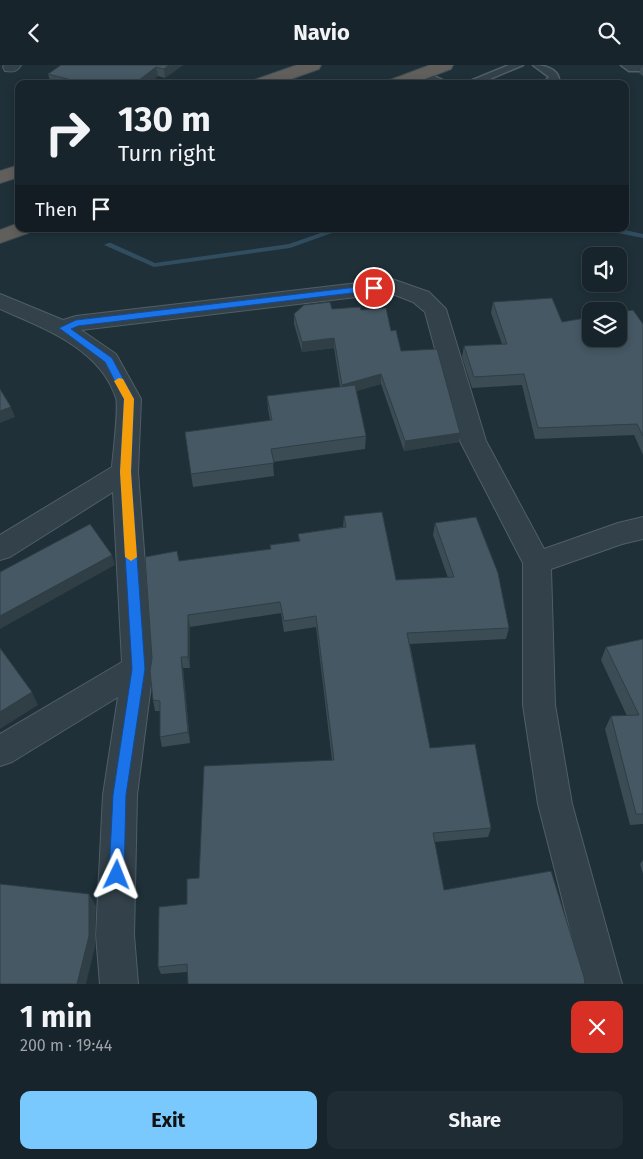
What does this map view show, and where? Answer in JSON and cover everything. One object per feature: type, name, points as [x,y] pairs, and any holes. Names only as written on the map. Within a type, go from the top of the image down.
[{"type":"highway","points":[[271,80],[312,65]]},
{"type":"highway","points":[[407,80],[445,65]]},
{"type":"highway","points":[[0,177],[15,172]]},
{"type":"highway","points":[[0,237],[15,231]]},
{"type":"street","points":[[64,328],[76,323],[392,286],[421,297],[435,309],[473,441],[537,563],[540,714],[555,804],[603,984]]},
{"type":"street","points":[[0,301],[64,328],[108,360],[129,399],[125,472],[138,669],[120,795],[115,935],[119,984]]},
{"type":"street","points":[[0,549],[125,472]]},
{"type":"street","points":[[537,563],[618,534],[643,528]]},
{"type":"street","points":[[0,751],[138,669]]},
{"type":"lane","points":[[479,80],[518,65]]},
{"type":"lane","points":[[538,65],[554,76],[553,80]]},
{"type":"lane","points":[[626,65],[633,69],[643,68]]},
{"type":"lane","points":[[423,74],[435,80]]},
{"type":"building","points":[[61,65],[169,65],[164,69],[156,67],[139,80],[71,80],[48,74]]},
{"type":"building","points":[[552,298],[562,322],[582,319],[582,347],[627,347],[627,311],[633,310],[643,324],[643,436],[637,424],[538,428],[524,374],[474,377],[464,346],[507,344],[493,302]]},
{"type":"building","points":[[330,302],[332,309],[360,307],[361,310],[386,308],[391,331],[396,330],[401,351],[437,349],[460,433],[405,441],[381,374],[342,385],[334,338],[302,342],[294,314],[304,305]]},
{"type":"building","points":[[355,385],[366,436],[271,449],[274,463],[191,474],[185,432],[272,420],[267,396]]},
{"type":"building","points":[[0,389],[11,407],[0,411]]},
{"type":"building","points":[[382,512],[396,580],[454,577],[435,523],[476,517],[498,573],[509,628],[407,633],[430,748],[475,744],[491,828],[433,833],[444,890],[551,871],[585,984],[188,984],[187,964],[158,967],[159,907],[187,904],[187,879],[199,878],[204,766],[334,760],[316,616],[284,621],[280,602],[188,615],[188,657],[181,657],[188,732],[160,737],[160,701],[153,700],[150,671],[152,658],[145,557],[177,551],[179,561],[271,549],[270,545],[300,541],[298,534],[346,527],[344,516]]},
{"type":"building","points":[[90,524],[112,555],[0,616],[0,572]]},
{"type":"building","points":[[643,639],[643,814],[636,814],[611,716],[639,715],[606,647]]},
{"type":"building","points":[[0,648],[32,692],[0,712]]},
{"type":"building","points":[[0,884],[89,894],[89,936],[77,984],[0,984]]},
{"type":"waterway","points":[[108,245],[154,265],[290,246],[330,232]]},
{"type":"waterway","points":[[625,232],[643,236]]},
{"type":"slow traffic","points":[[119,381],[129,399],[125,472],[131,557]]},
{"type":"route","points":[[117,875],[120,795],[138,669],[125,472],[129,399],[108,360],[64,328],[76,323],[374,288]]}]
